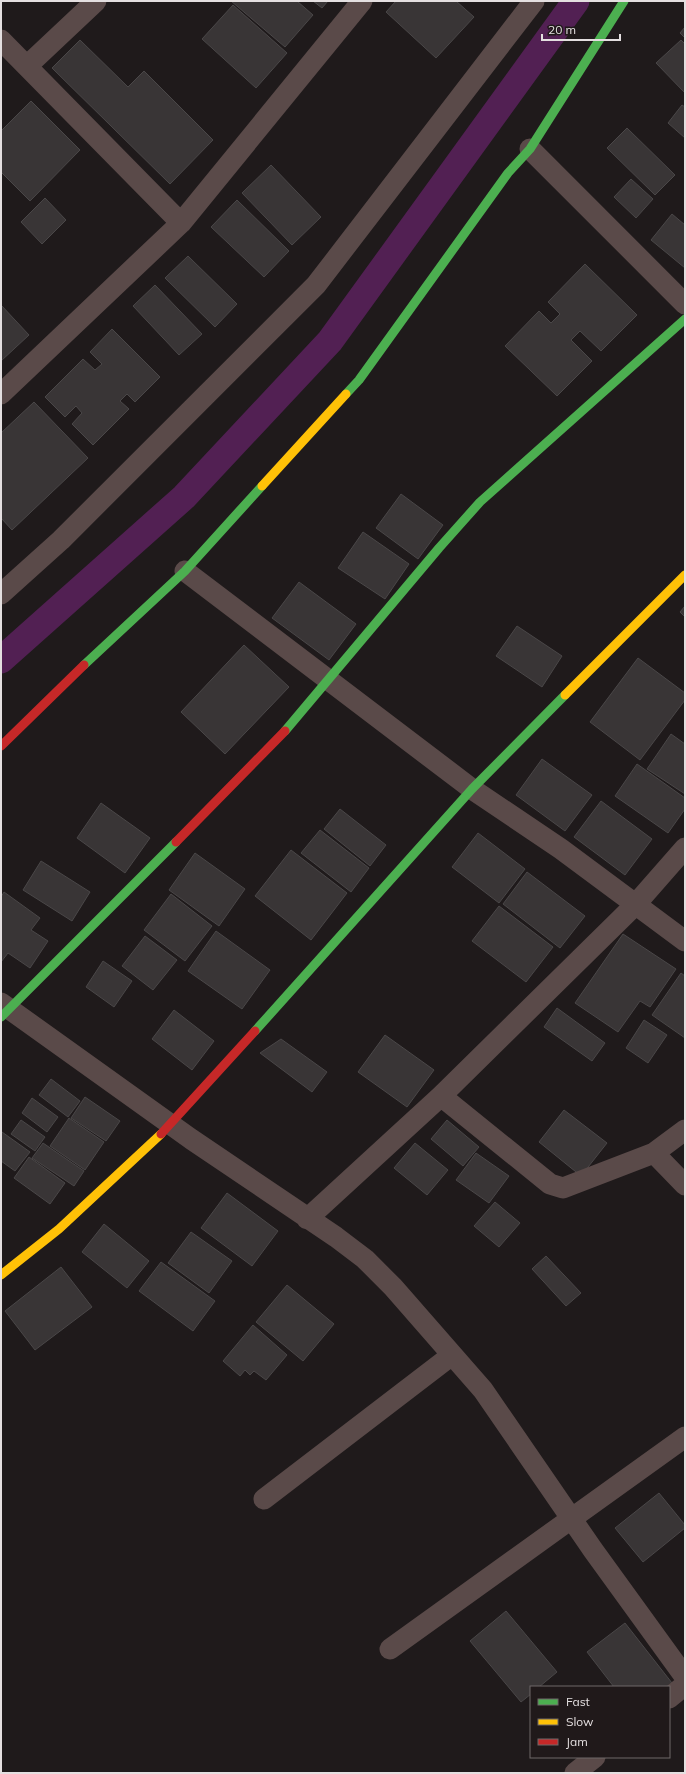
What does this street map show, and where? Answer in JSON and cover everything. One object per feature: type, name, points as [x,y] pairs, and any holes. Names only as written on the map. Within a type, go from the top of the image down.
[{"type":"street","points":[[27,66],[96,1]]},
{"type":"street","points":[[1,394],[181,223],[362,1]]},
{"type":"street","points":[[1,594],[61,540],[316,285],[534,1]]},
{"type":"street","points":[[1,746],[121,629],[185,571],[359,380],[508,173],[530,149],[624,1]]},
{"type":"street","points":[[1,40],[181,223]]},
{"type":"street","points":[[530,149],[685,304]]},
{"type":"street","points":[[685,319],[480,502],[439,548],[329,681],[279,738],[4,1010],[336,1238],[365,1259],[393,1286],[483,1390],[571,1518],[685,1677]]},
{"type":"street","points":[[185,571],[472,789],[561,849],[685,941]]},
{"type":"street","points":[[1,1275],[59,1229],[171,1124],[472,789],[685,575]]},
{"type":"street","points":[[307,1219],[441,1096],[636,905],[685,848]]},
{"type":"street","points":[[441,1096],[550,1184],[563,1188],[654,1153],[685,1130]]},
{"type":"street","points":[[654,1153],[685,1185]]},
{"type":"street","points":[[264,1499],[452,1355]]},
{"type":"street","points":[[390,1649],[685,1437]]},
{"type":"street","points":[[670,1697],[685,1685]]},
{"type":"street","points":[[575,1773],[594,1758]]},
{"type":"building","points":[[231,1],[297,1],[313,15],[285,47]]},
{"type":"building","points":[[313,1],[328,1],[322,8]]},
{"type":"building","points":[[396,1],[456,1],[474,17],[436,58],[386,12]]},
{"type":"building","points":[[233,5],[287,53],[256,88],[202,39]]},
{"type":"building","points":[[685,27],[685,38],[680,33]]},
{"type":"building","points":[[80,40],[128,87],[144,71],[213,140],[170,184],[52,68]]},
{"type":"building","points":[[681,40],[685,44],[685,93],[656,63]]},
{"type":"building","points":[[31,101],[80,150],[30,201],[1,172],[1,131]]},
{"type":"building","points":[[682,105],[685,107],[685,138],[668,123]]},
{"type":"building","points":[[627,128],[675,175],[655,195],[607,148]]},
{"type":"building","points":[[271,165],[321,217],[292,245],[242,193]]},
{"type":"building","points":[[631,179],[653,199],[636,218],[614,197]]},
{"type":"building","points":[[45,198],[66,220],[42,244],[21,222]]},
{"type":"building","points":[[237,200],[289,251],[264,277],[211,227]]},
{"type":"building","points":[[672,214],[685,225],[685,268],[651,240]]},
{"type":"building","points":[[188,256],[237,304],[215,327],[165,278]]},
{"type":"building","points":[[585,264],[637,315],[601,351],[580,331],[571,340],[592,361],[557,396],[505,346],[539,311],[551,323],[560,314],[548,302]]},
{"type":"building","points":[[155,285],[202,334],[179,355],[133,306]]},
{"type":"building","points":[[1,305],[29,335],[1,361]]},
{"type":"building","points":[[112,329],[160,377],[135,402],[127,394],[120,401],[129,409],[93,445],[72,424],[82,413],[76,406],[65,417],[45,397],[83,359],[95,370],[102,364],[90,352]]},
{"type":"building","points":[[34,402],[88,458],[12,530],[1,518],[1,433]]},
{"type":"building","points":[[401,494],[443,525],[418,559],[376,528]]},
{"type":"building","points":[[363,532],[409,564],[385,599],[338,568]]},
{"type":"building","points":[[299,582],[356,624],[329,660],[272,618]]},
{"type":"building","points":[[685,606],[685,617],[680,612]]},
{"type":"building","points":[[517,626],[562,656],[542,687],[496,656]]},
{"type":"building","points":[[244,645],[289,687],[225,754],[181,712]]},
{"type":"building","points":[[638,658],[685,693],[685,700],[640,760],[590,722]]},
{"type":"building","points":[[671,734],[685,744],[685,794],[647,769]]},
{"type":"building","points":[[542,759],[592,795],[565,831],[516,795]]},
{"type":"building","points":[[637,764],[685,798],[685,809],[668,833],[615,796]]},
{"type":"building","points":[[601,801],[652,839],[625,875],[574,837]]},
{"type":"building","points":[[101,803],[150,838],[125,873],[77,838]]},
{"type":"building","points":[[340,809],[386,845],[370,866],[324,829]]},
{"type":"building","points":[[320,830],[369,868],[351,892],[301,853]]},
{"type":"building","points":[[478,833],[525,869],[499,903],[452,867]]},
{"type":"building","points":[[291,850],[347,893],[311,940],[255,896]]},
{"type":"building","points":[[195,853],[245,889],[219,926],[169,890]]},
{"type":"building","points":[[41,861],[90,892],[72,921],[23,890]]},
{"type":"building","points":[[527,872],[585,916],[560,948],[503,904]]},
{"type":"building","points":[[4,892],[40,918],[31,930],[48,941],[30,968],[8,953],[1,962],[1,897]]},
{"type":"building","points":[[171,894],[212,926],[185,961],[144,930]]},
{"type":"building","points":[[499,906],[553,947],[526,982],[472,941]]},
{"type":"building","points":[[216,931],[270,970],[242,1009],[188,971]]},
{"type":"building","points":[[623,934],[676,969],[650,1007],[640,1001],[618,1032],[575,1003]]},
{"type":"building","points":[[145,936],[177,960],[153,990],[122,966]]},
{"type":"building","points":[[103,961],[132,981],[114,1007],[86,987]]},
{"type":"building","points":[[681,973],[685,976],[685,1038],[652,1015]]},
{"type":"building","points":[[557,1008],[605,1043],[592,1061],[544,1027]]},
{"type":"building","points":[[174,1010],[214,1041],[192,1070],[152,1039]]},
{"type":"building","points":[[644,1020],[667,1035],[648,1063],[626,1048]]},
{"type":"building","points":[[385,1035],[434,1070],[407,1107],[358,1072]]},
{"type":"building","points":[[281,1039],[327,1072],[312,1092],[260,1053]]},
{"type":"building","points":[[51,1079],[80,1101],[68,1117],[39,1095]]},
{"type":"building","points":[[85,1097],[120,1121],[106,1141],[71,1118]]},
{"type":"building","points":[[32,1098],[58,1117],[47,1132],[22,1113]]},
{"type":"building","points":[[564,1110],[607,1143],[581,1176],[539,1142]]},
{"type":"building","points":[[69,1118],[104,1142],[85,1170],[50,1146]]},
{"type":"building","points":[[21,1120],[45,1137],[35,1151],[11,1134]]},
{"type":"building","points":[[447,1120],[479,1147],[463,1166],[431,1139]]},
{"type":"building","points":[[2,1132],[30,1152],[15,1171],[1,1161]]},
{"type":"building","points":[[43,1143],[84,1171],[74,1186],[32,1158]]},
{"type":"building","points":[[415,1143],[448,1170],[427,1195],[394,1168]]},
{"type":"building","points":[[476,1153],[509,1176],[489,1203],[456,1180]]},
{"type":"building","points":[[29,1157],[65,1183],[50,1204],[14,1178]]},
{"type":"building","points":[[227,1193],[278,1231],[252,1266],[201,1228]]},
{"type":"building","points":[[495,1202],[520,1223],[499,1247],[474,1226]]},
{"type":"building","points":[[104,1224],[149,1261],[127,1288],[82,1252]]},
{"type":"building","points":[[191,1232],[232,1261],[209,1293],[168,1263]]},
{"type":"building","points":[[546,1256],[581,1293],[566,1306],[532,1269]]},
{"type":"building","points":[[161,1262],[215,1301],[193,1331],[139,1291]]},
{"type":"building","points":[[61,1267],[92,1307],[35,1350],[5,1311]]},
{"type":"building","points":[[287,1285],[334,1324],[303,1361],[256,1322]]},
{"type":"building","points":[[253,1325],[287,1355],[266,1380],[254,1371],[250,1375],[245,1370],[240,1376],[223,1361]]},
{"type":"building","points":[[659,1493],[685,1525],[685,1528],[643,1562],[615,1528]]},
{"type":"building","points":[[506,1611],[557,1672],[540,1686],[530,1686],[530,1695],[521,1702],[470,1641]]},
{"type":"building","points":[[625,1623],[672,1683],[668,1686],[613,1686],[587,1652]]},
{"type":"waterway","points":[[1,660],[184,497],[330,341],[576,1]]},
{"type":"traffic: fast","points":[[346,394],[359,380],[508,173],[530,149],[624,1]]},
{"type":"traffic: fast","points":[[285,731],[439,548],[480,502],[685,319]]},
{"type":"traffic: fast","points":[[84,665],[185,571],[262,486]]},
{"type":"traffic: fast","points":[[255,1031],[472,789],[565,695]]},
{"type":"traffic: fast","points":[[1,1017],[176,842]]},
{"type":"traffic: slow","points":[[262,486],[346,394]]},
{"type":"traffic: slow","points":[[565,695],[685,575]]},
{"type":"traffic: slow","points":[[1,1275],[59,1229],[161,1134]]},
{"type":"traffic: jam","points":[[1,746],[84,665]]},
{"type":"traffic: jam","points":[[176,842],[285,731]]},
{"type":"traffic: jam","points":[[161,1134],[255,1031]]}]
